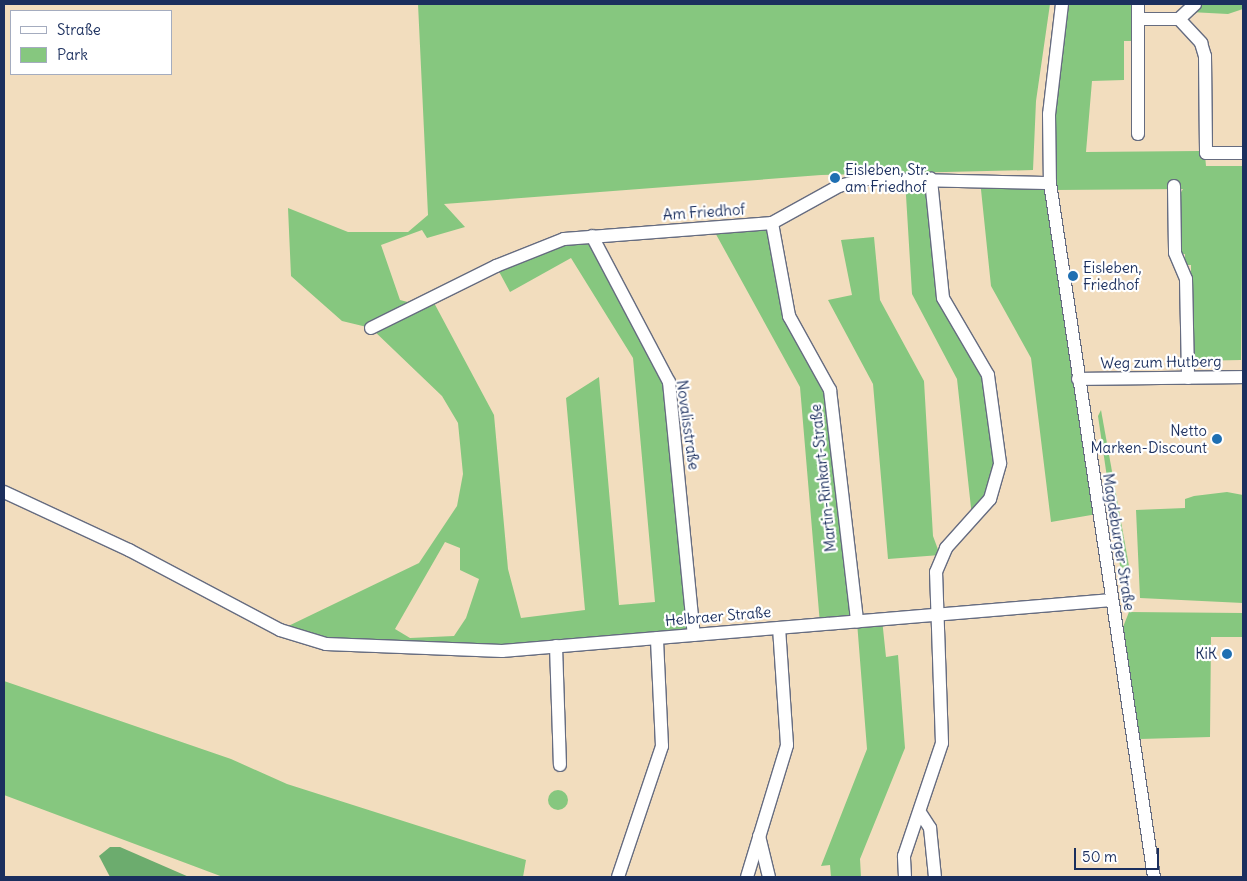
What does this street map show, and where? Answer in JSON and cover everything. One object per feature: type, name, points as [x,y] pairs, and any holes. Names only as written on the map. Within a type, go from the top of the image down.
[{"type":"street","name":"Magdeburger Straße","points":[[1062,4],[1049,114],[1050,183],[1154,877]]},
{"type":"street","points":[[1138,4],[1138,134]]},
{"type":"street","points":[[1138,19],[1179,19],[1195,4]]},
{"type":"street","points":[[1179,19],[1201,43],[1205,56],[1206,153],[1243,153]]},
{"type":"street","name":"Am Friedhof","points":[[371,328],[496,266],[564,239],[772,223],[854,181],[931,179],[1050,183]]},
{"type":"street","points":[[904,877],[904,856],[921,814],[943,736],[935,615],[940,559],[990,499],[1000,463],[988,375],[943,298],[931,179]]},
{"type":"street","points":[[1174,186],[1175,253],[1186,279],[1188,378]]},
{"type":"street","name":"Martin-Rinkart-Straße","points":[[772,223],[789,316],[830,390],[857,621]]},
{"type":"street","name":"Novalisstraße","points":[[592,236],[669,382],[694,634]]},
{"type":"street","name":"Weg zum Hutberg","points":[[1078,379],[1243,377]]},
{"type":"street","name":"Helbraer Straße","points":[[4,492],[130,550],[280,630],[326,644],[502,651],[1112,600]]},
{"type":"street","points":[[747,877],[758,834],[787,745],[779,628]]},
{"type":"street","points":[[618,877],[662,746],[657,638]]},
{"type":"street","points":[[556,646],[560,765]]},
{"type":"street","points":[[921,814],[930,828],[935,877]]},
{"type":"street","points":[[758,834],[769,877]]},
{"type":"green space","points":[[418,4],[1050,4],[1036,101],[1033,170],[821,175],[444,204],[465,227],[427,238],[422,230],[381,245],[400,300],[419,305],[432,299],[494,415],[508,569],[521,618],[585,610],[566,398],[599,377],[619,605],[655,602],[633,358],[571,258],[510,292],[496,266],[592,236],[664,372],[694,635],[556,646],[326,644],[280,630],[419,563],[457,506],[463,474],[458,423],[442,396],[371,328],[342,321],[291,276],[288,208],[348,232],[408,232],[428,215]],"holes":[[[445,542],[460,548],[460,570],[479,579],[466,618],[454,636],[410,638],[395,629]]]},
{"type":"green space","points":[[1067,4],[1132,4],[1133,41],[1124,41],[1124,80],[1092,81],[1086,152],[1200,151],[1205,155],[1206,166],[1243,166],[1241,360],[1191,361],[1191,265],[1185,265],[1185,254],[1179,254],[1178,197],[1183,189],[1055,190],[1055,113]]},
{"type":"green space","points":[[1199,4],[1243,4],[1243,9],[1228,14],[1190,12]]},
{"type":"green space","points":[[905,179],[931,179],[942,287],[988,375],[996,482],[972,517],[957,379],[912,294]]},
{"type":"green space","points":[[980,180],[1050,183],[1097,514],[1051,522],[1031,358],[991,286]]},
{"type":"green space","points":[[772,223],[789,316],[824,377],[849,571],[865,620],[882,619],[886,657],[898,655],[905,748],[860,859],[861,877],[831,877],[830,865],[821,866],[867,749],[857,622],[820,624],[800,387],[712,227]]},
{"type":"green space","points":[[874,237],[880,300],[924,381],[933,536],[940,555],[888,559],[873,384],[828,300],[852,295],[841,240]]},
{"type":"green space","points":[[1101,410],[1129,566],[1126,571],[1120,566],[1098,416]]},
{"type":"green space","points":[[1227,492],[1243,495],[1243,603],[1140,598],[1136,510],[1185,508],[1185,499]]},
{"type":"green space","points":[[1129,612],[1243,613],[1243,637],[1211,637],[1210,737],[1140,739],[1123,627]]},
{"type":"green space","points":[[4,681],[231,759],[287,784],[526,860],[523,877],[223,877],[4,795]]},
{"type":"green space","points":[[558,790],[565,793],[568,800],[565,807],[558,810],[551,807],[548,800],[551,793]]},
{"type":"green space","points":[[110,847],[120,847],[189,877],[110,877],[99,856]]},
{"type":"place","name":"Eisleben, Str. am Friedhof","points":[[835,178]]},
{"type":"place","name":"Eisleben, Friedhof","points":[[1073,276]]},
{"type":"place","name":"Netto Marken-Discount","points":[[1217,439]]},
{"type":"place","name":"KiK","points":[[1227,654]]}]
